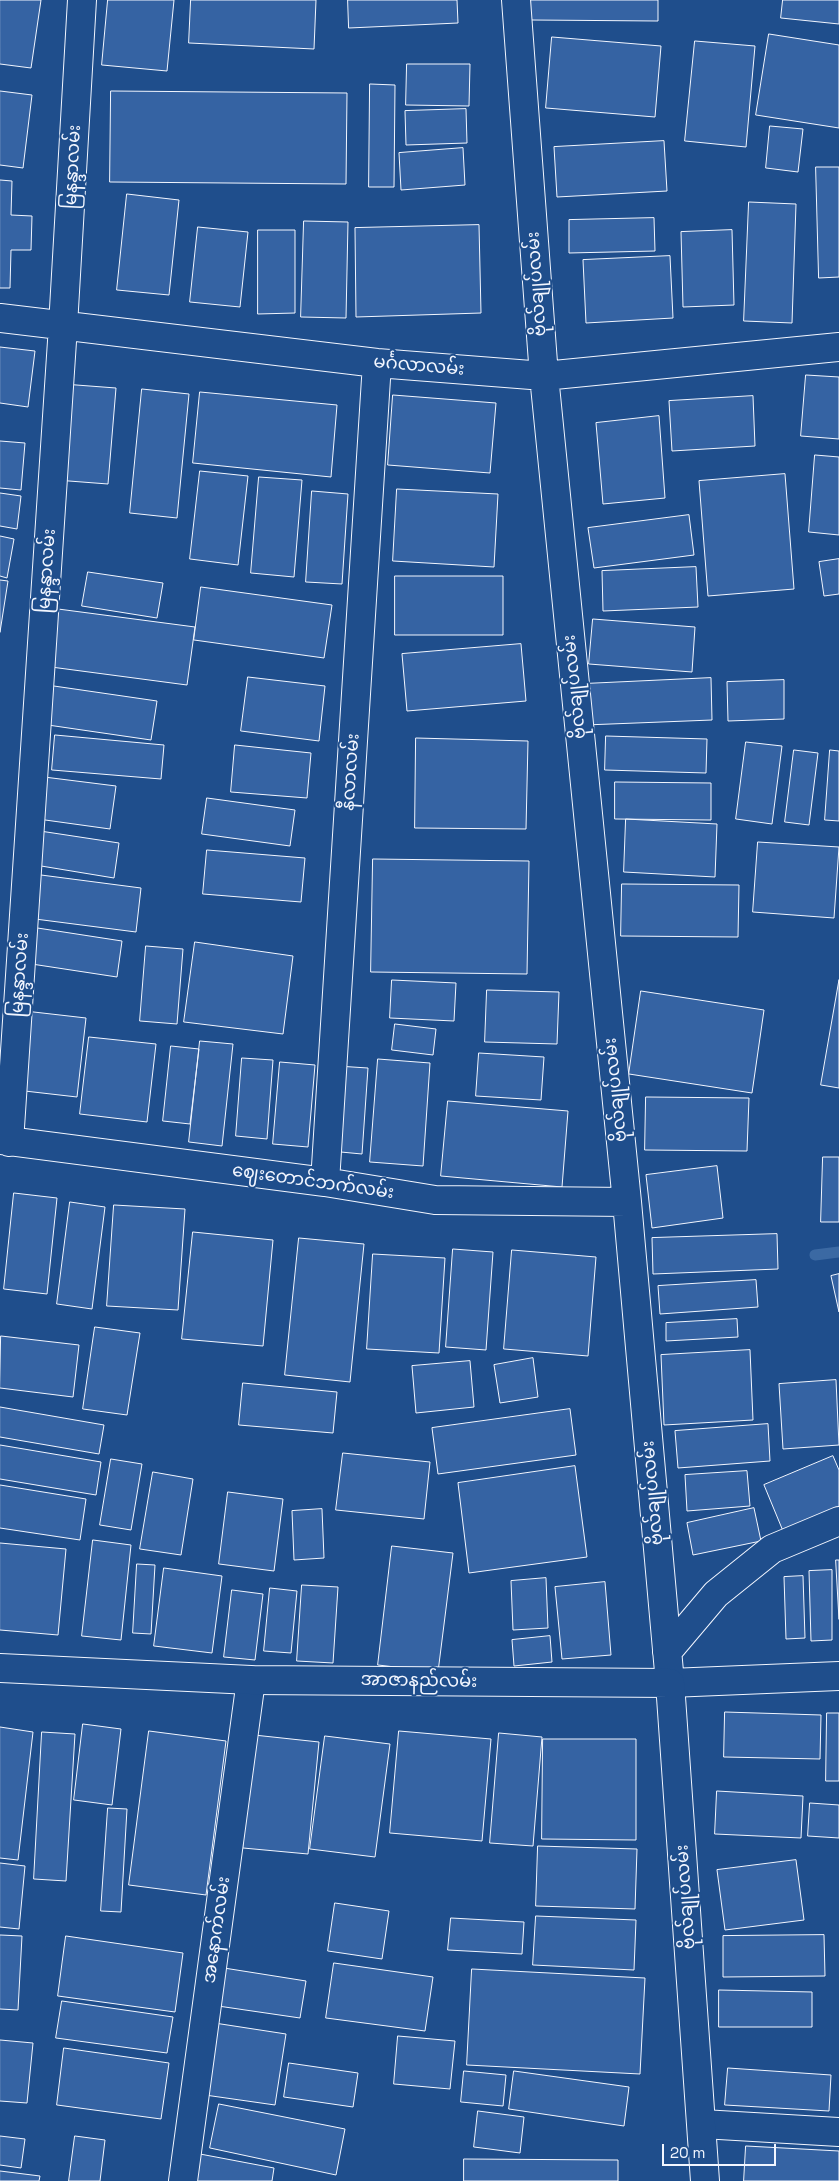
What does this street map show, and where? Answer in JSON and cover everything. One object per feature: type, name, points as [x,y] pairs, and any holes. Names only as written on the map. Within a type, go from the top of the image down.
[{"type":"street","name":"မြနန္ဒာလမ်း","points":[[4,1141],[63,326],[82,0]]},
{"type":"street","name":"ဗိုလ်ချုပ်လမ်း","points":[[516,0],[544,376],[627,1202],[670,1683],[705,2181]]},
{"type":"street","name":"မင်္ဂလာလမ်း","points":[[0,318],[378,363],[544,376],[839,347]]},
{"type":"street","name":"နီလာလမ်း","points":[[325,1182],[378,363]]},
{"type":"street","name":"ဈေးတောင်ဘက်လမ်း","points":[[4,1141],[325,1182],[434,1200],[627,1202]]},
{"type":"street","points":[[667,1652],[716,1594],[772,1548],[839,1521]]},
{"type":"street","name":"အာဇာနည်လမ်း","points":[[0,1668],[251,1680],[670,1683],[839,1676]]},
{"type":"street","name":"အနောက်လမ်း","points":[[183,2181],[251,1680]]},
{"type":"street","points":[[702,2124],[839,2132]]},
{"type":"building","points":[[0,0],[41,0],[31,68],[0,64]]},
{"type":"building","points":[[108,0],[174,0],[167,71],[102,65]]},
{"type":"building","points":[[191,0],[316,0],[314,49],[189,43]]},
{"type":"building","points":[[348,0],[457,0],[458,23],[349,28]]},
{"type":"building","points":[[531,0],[658,0],[658,21],[531,20]]},
{"type":"building","points":[[783,0],[839,0],[839,24],[781,18]]},
{"type":"building","points":[[769,34],[839,45],[839,128],[756,115]]},
{"type":"building","points":[[552,37],[661,46],[655,117],[546,108]]},
{"type":"building","points":[[695,41],[755,46],[746,147],[685,141]]},
{"type":"building","points":[[407,64],[470,64],[469,106],[406,105]]},
{"type":"building","points":[[370,84],[395,85],[394,187],[369,187]]},
{"type":"building","points":[[0,91],[32,95],[23,168],[0,165]]},
{"type":"building","points":[[111,91],[347,93],[346,184],[110,182]]},
{"type":"building","points":[[466,109],[467,143],[406,145],[405,111]]},
{"type":"building","points":[[770,126],[803,129],[798,172],[766,168]]},
{"type":"building","points":[[664,141],[667,191],[557,197],[554,147]]},
{"type":"building","points":[[463,148],[465,185],[401,190],[399,153]]},
{"type":"building","points":[[816,167],[839,167],[839,277],[819,278]]},
{"type":"building","points":[[0,180],[12,181],[11,215],[32,216],[31,250],[11,250],[10,288],[0,288]]},
{"type":"building","points":[[127,194],[179,200],[169,295],[117,290]]},
{"type":"building","points":[[749,202],[796,204],[792,323],[744,321]]},
{"type":"building","points":[[654,218],[655,251],[569,253],[569,220]]},
{"type":"building","points":[[304,221],[348,222],[346,318],[301,317]]},
{"type":"building","points":[[479,225],[481,313],[356,317],[355,228]]},
{"type":"building","points":[[198,227],[248,232],[240,307],[190,302]]},
{"type":"building","points":[[258,230],[295,230],[295,313],[258,314]]},
{"type":"building","points":[[732,230],[734,305],[683,307],[681,232]]},
{"type":"building","points":[[670,256],[673,318],[586,323],[583,260]]},
{"type":"building","points":[[0,347],[35,351],[28,407],[0,403]]},
{"type":"building","points":[[806,375],[839,377],[839,439],[801,436]]},
{"type":"building","points":[[50,383],[116,388],[108,484],[43,479]]},
{"type":"building","points":[[142,389],[189,394],[177,518],[130,513]]},
{"type":"building","points":[[200,392],[337,405],[331,477],[193,463]]},
{"type":"building","points":[[393,395],[496,403],[490,473],[388,465]]},
{"type":"building","points":[[753,396],[755,446],[672,451],[669,401]]},
{"type":"building","points":[[659,416],[665,498],[603,504],[596,423]]},
{"type":"building","points":[[0,441],[25,443],[21,490],[0,488]]},
{"type":"building","points":[[815,455],[839,457],[839,535],[809,532]]},
{"type":"building","points":[[200,471],[248,476],[238,565],[190,559]]},
{"type":"building","points":[[785,474],[794,589],[708,596],[699,481]]},
{"type":"building","points":[[259,477],[302,480],[294,577],[251,573]]},
{"type":"building","points":[[397,489],[498,494],[494,567],[393,561]]},
{"type":"building","points":[[312,491],[348,494],[342,584],[306,582]]},
{"type":"building","points":[[0,493],[21,496],[17,529],[0,526]]},
{"type":"building","points":[[689,515],[694,555],[594,568],[588,528]]},
{"type":"building","points":[[0,536],[14,539],[7,578],[0,576]]},
{"type":"building","points":[[839,559],[839,594],[824,596],[819,562]]},
{"type":"building","points":[[696,567],[698,607],[603,611],[602,571]]},
{"type":"building","points":[[88,572],[163,583],[157,618],[82,606]]},
{"type":"building","points":[[395,576],[503,576],[503,635],[395,635]]},
{"type":"building","points":[[0,580],[8,581],[0,632]]},
{"type":"building","points":[[201,587],[332,605],[324,658],[194,640]]},
{"type":"building","points":[[58,609],[195,627],[187,685],[51,667]]},
{"type":"building","points":[[593,619],[695,627],[692,672],[589,664]]},
{"type":"building","points":[[521,644],[526,701],[407,711],[402,654]]},
{"type":"building","points":[[248,677],[325,686],[319,741],[241,731]]},
{"type":"building","points":[[711,678],[712,720],[585,725],[583,684]]},
{"type":"building","points":[[784,680],[784,719],[728,721],[727,682]]},
{"type":"building","points":[[47,685],[157,701],[151,740],[41,724]]},
{"type":"building","points":[[55,735],[164,745],[161,779],[52,770]]},
{"type":"building","points":[[606,736],[707,739],[706,773],[605,770]]},
{"type":"building","points":[[416,738],[528,741],[526,829],[415,828]]},
{"type":"building","points":[[746,742],[782,746],[772,824],[736,819]]},
{"type":"building","points":[[235,745],[311,753],[307,798],[231,792]]},
{"type":"building","points":[[794,750],[818,753],[809,825],[785,822]]},
{"type":"building","points":[[830,750],[839,751],[839,821],[825,820]]},
{"type":"building","points":[[44,777],[116,786],[110,829],[38,819]]},
{"type":"building","points":[[615,782],[711,783],[711,820],[615,819]]},
{"type":"building","points":[[207,798],[295,810],[290,846],[202,834]]},
{"type":"building","points":[[626,819],[717,824],[715,877],[624,872]]},
{"type":"building","points":[[40,831],[119,843],[114,878],[35,865]]},
{"type":"building","points":[[758,842],[839,847],[834,918],[753,912]]},
{"type":"building","points":[[207,850],[305,858],[301,902],[203,894]]},
{"type":"building","points":[[373,859],[529,861],[527,974],[371,972]]},
{"type":"building","points":[[41,875],[141,888],[136,932],[35,919]]},
{"type":"building","points":[[622,884],[739,885],[738,937],[621,936]]},
{"type":"building","points":[[31,927],[122,941],[117,977],[25,963]]},
{"type":"building","points":[[195,942],[293,956],[283,1034],[184,1022]]},
{"type":"building","points":[[146,946],[183,949],[177,1024],[140,1021]]},
{"type":"building","points":[[392,980],[456,983],[454,1021],[390,1018]]},
{"type":"building","points":[[839,980],[839,1088],[821,1085]]},
{"type":"building","points":[[487,990],[559,992],[557,1044],[485,1042]]},
{"type":"building","points":[[641,991],[764,1010],[752,1093],[629,1074]]},
{"type":"building","points":[[25,1011],[86,1018],[77,1097],[16,1090]]},
{"type":"building","points":[[395,1024],[436,1029],[433,1055],[392,1050]]},
{"type":"building","points":[[89,1037],[156,1044],[147,1122],[80,1114]]},
{"type":"building","points":[[200,1041],[233,1044],[222,1146],[189,1142]]},
{"type":"building","points":[[171,1046],[199,1049],[190,1124],[163,1121]]},
{"type":"building","points":[[479,1053],[544,1057],[541,1100],[476,1096]]},
{"type":"building","points":[[242,1058],[273,1060],[267,1139],[236,1136]]},
{"type":"building","points":[[378,1059],[430,1063],[423,1166],[370,1162]]},
{"type":"building","points":[[280,1062],[315,1065],[308,1147],[273,1144]]},
{"type":"building","points":[[337,1066],[368,1068],[362,1154],[330,1151]]},
{"type":"building","points":[[646,1097],[749,1098],[747,1151],[645,1150]]},
{"type":"building","points":[[448,1101],[568,1111],[562,1187],[441,1176]]},
{"type":"building","points":[[823,1157],[839,1157],[839,1222],[821,1222]]},
{"type":"building","points":[[717,1166],[723,1218],[652,1228],[646,1175]]},
{"type":"building","points":[[14,1193],[57,1198],[47,1294],[4,1289]]},
{"type":"building","points":[[70,1202],[105,1207],[92,1309],[57,1304]]},
{"type":"building","points":[[114,1205],[185,1209],[178,1310],[107,1306]]},
{"type":"building","points":[[193,1232],[273,1240],[263,1346],[182,1339]]},
{"type":"building","points":[[777,1234],[778,1269],[653,1274],[652,1238]]},
{"type":"building","points":[[299,1238],[364,1244],[350,1382],[285,1375]]},
{"type":"building","points":[[453,1249],[493,1252],[486,1350],[446,1347]]},
{"type":"building","points":[[512,1250],[596,1257],[588,1356],[504,1349]]},
{"type":"building","points":[[373,1254],[445,1258],[439,1353],[367,1349]]},
{"type":"building","points":[[839,1274],[839,1312],[831,1276]]},
{"type":"building","points":[[756,1280],[758,1307],[660,1314],[658,1286]]},
{"type":"building","points":[[737,1319],[738,1337],[666,1341],[666,1323]]},
{"type":"building","points":[[95,1327],[140,1333],[127,1415],[83,1409]]},
{"type":"building","points":[[1,1336],[79,1345],[73,1397],[0,1388]]},
{"type":"building","points":[[750,1350],[753,1420],[664,1425],[661,1355]]},
{"type":"building","points":[[533,1358],[538,1397],[500,1403],[494,1365]]},
{"type":"building","points":[[470,1361],[474,1407],[416,1413],[412,1366]]},
{"type":"building","points":[[836,1380],[839,1445],[783,1449],[779,1384]]},
{"type":"building","points":[[243,1383],[337,1392],[333,1433],[239,1425]]},
{"type":"building","points":[[0,1407],[104,1425],[99,1454],[0,1437]]},
{"type":"building","points":[[570,1409],[576,1455],[438,1474],[432,1428]]},
{"type":"building","points":[[768,1424],[770,1461],[678,1468],[675,1431]]},
{"type":"building","points":[[0,1445],[101,1462],[96,1495],[0,1479]]},
{"type":"building","points":[[343,1453],[430,1462],[424,1519],[336,1510]]},
{"type":"building","points":[[833,1456],[839,1470],[839,1508],[783,1531],[764,1485]]},
{"type":"building","points":[[111,1459],[142,1464],[131,1530],[100,1525]]},
{"type":"building","points":[[575,1466],[587,1557],[469,1573],[458,1483]]},
{"type":"building","points":[[747,1471],[750,1506],[687,1511],[685,1475]]},
{"type":"building","points":[[153,1472],[193,1479],[181,1555],[140,1549]]},
{"type":"building","points":[[0,1485],[86,1499],[80,1540],[0,1528]]},
{"type":"building","points":[[228,1492],[283,1499],[274,1571],[219,1564]]},
{"type":"building","points":[[754,1508],[761,1541],[693,1555],[687,1523]]},
{"type":"building","points":[[322,1509],[324,1558],[294,1560],[292,1511]]},
{"type":"building","points":[[93,1540],[131,1545],[121,1640],[82,1636]]},
{"type":"building","points":[[0,1543],[66,1549],[58,1635],[0,1630]]},
{"type":"building","points":[[392,1546],[453,1553],[438,1672],[378,1665]]},
{"type":"building","points":[[836,1560],[839,1560],[839,1619]]},
{"type":"building","points":[[137,1564],[155,1565],[151,1634],[133,1633]]},
{"type":"building","points":[[164,1568],[222,1576],[212,1653],[154,1646]]},
{"type":"building","points":[[832,1570],[832,1640],[811,1641],[809,1571]]},
{"type":"building","points":[[803,1576],[805,1638],[786,1639],[784,1577]]},
{"type":"building","points":[[546,1578],[548,1628],[513,1630],[511,1581]]},
{"type":"building","points":[[605,1582],[611,1655],[562,1659],[555,1587]]},
{"type":"building","points":[[302,1585],[338,1587],[333,1663],[297,1661]]},
{"type":"building","points":[[270,1588],[297,1591],[291,1653],[264,1651]]},
{"type":"building","points":[[232,1590],[263,1594],[255,1660],[224,1657]]},
{"type":"building","points":[[550,1636],[552,1662],[514,1666],[512,1640]]},
{"type":"building","points":[[725,1712],[821,1715],[820,1759],[724,1757]]},
{"type":"building","points":[[827,1713],[839,1713],[839,1781],[826,1781]]},
{"type":"building","points":[[83,1724],[121,1729],[112,1805],[74,1800]]},
{"type":"building","points":[[0,1727],[33,1732],[18,1860],[0,1858]]},
{"type":"building","points":[[149,1731],[226,1741],[206,1895],[129,1885]]},
{"type":"building","points":[[399,1731],[491,1739],[482,1841],[390,1833]]},
{"type":"building","points":[[42,1732],[75,1734],[66,1881],[34,1879]]},
{"type":"building","points":[[499,1733],[542,1737],[533,1846],[490,1843]]},
{"type":"building","points":[[254,1735],[319,1742],[308,1854],[243,1848]]},
{"type":"building","points":[[325,1736],[390,1744],[375,1857],[310,1849]]},
{"type":"building","points":[[543,1739],[636,1739],[636,1840],[542,1839]]},
{"type":"building","points":[[717,1791],[803,1796],[801,1838],[715,1834]]},
{"type":"building","points":[[810,1803],[839,1805],[839,1838],[808,1836]]},
{"type":"building","points":[[108,1808],[127,1809],[121,1912],[101,1911]]},
{"type":"building","points":[[538,1846],[637,1849],[635,1909],[536,1906]]},
{"type":"building","points":[[796,1860],[804,1920],[725,1930],[717,1870]]},
{"type":"building","points":[[0,1863],[25,1866],[19,1929],[0,1927]]},
{"type":"building","points":[[335,1903],[389,1911],[382,1959],[328,1951]]},
{"type":"building","points":[[536,1916],[636,1920],[634,1970],[533,1965]]},
{"type":"building","points":[[451,1918],[524,1922],[522,1954],[448,1950]]},
{"type":"building","points":[[0,1935],[22,1936],[18,2010],[0,2009]]},
{"type":"building","points":[[824,1935],[825,1976],[723,1977],[723,1936]]},
{"type":"building","points":[[66,1936],[183,1953],[175,2012],[58,1996]]},
{"type":"building","points":[[334,1963],[433,1977],[425,2031],[326,2018]]},
{"type":"building","points":[[224,1968],[306,1981],[300,2018],[218,2006]]},
{"type":"building","points":[[472,1969],[645,1978],[640,2074],[467,2065]]},
{"type":"building","points":[[719,1990],[812,1992],[812,2027],[719,2027]]},
{"type":"building","points":[[62,2001],[173,2017],[167,2053],[56,2038]]},
{"type":"building","points":[[208,2022],[286,2034],[275,2105],[198,2094]]},
{"type":"building","points":[[398,2036],[455,2041],[450,2089],[394,2084]]},
{"type":"building","points":[[0,2040],[33,2043],[27,2103],[0,2101]]},
{"type":"building","points":[[64,2048],[169,2063],[161,2119],[57,2105]]},
{"type":"building","points":[[289,2063],[358,2073],[353,2107],[284,2097]]},
{"type":"building","points":[[728,2068],[831,2075],[829,2111],[725,2105]]},
{"type":"building","points":[[464,2071],[506,2075],[503,2106],[461,2102]]},
{"type":"building","points":[[514,2071],[629,2087],[624,2126],[509,2109]]},
{"type":"building","points":[[219,2104],[345,2129],[336,2175],[210,2148]]},
{"type":"building","points":[[478,2111],[524,2117],[520,2153],[474,2147]]},
{"type":"building","points":[[0,2136],[25,2139],[21,2168],[0,2165]]},
{"type":"building","points":[[75,2136],[105,2140],[100,2181],[69,2181]]},
{"type":"building","points":[[746,2146],[839,2151],[839,2181],[744,2181]]},
{"type":"building","points":[[200,2154],[274,2168],[272,2181],[195,2181]]},
{"type":"building","points":[[464,2159],[618,2160],[618,2181],[464,2181]]},
{"type":"building","points":[[0,2171],[40,2176],[39,2181],[0,2181]]},
{"type":"waterway","points":[[815,1255],[839,1252]]}]
